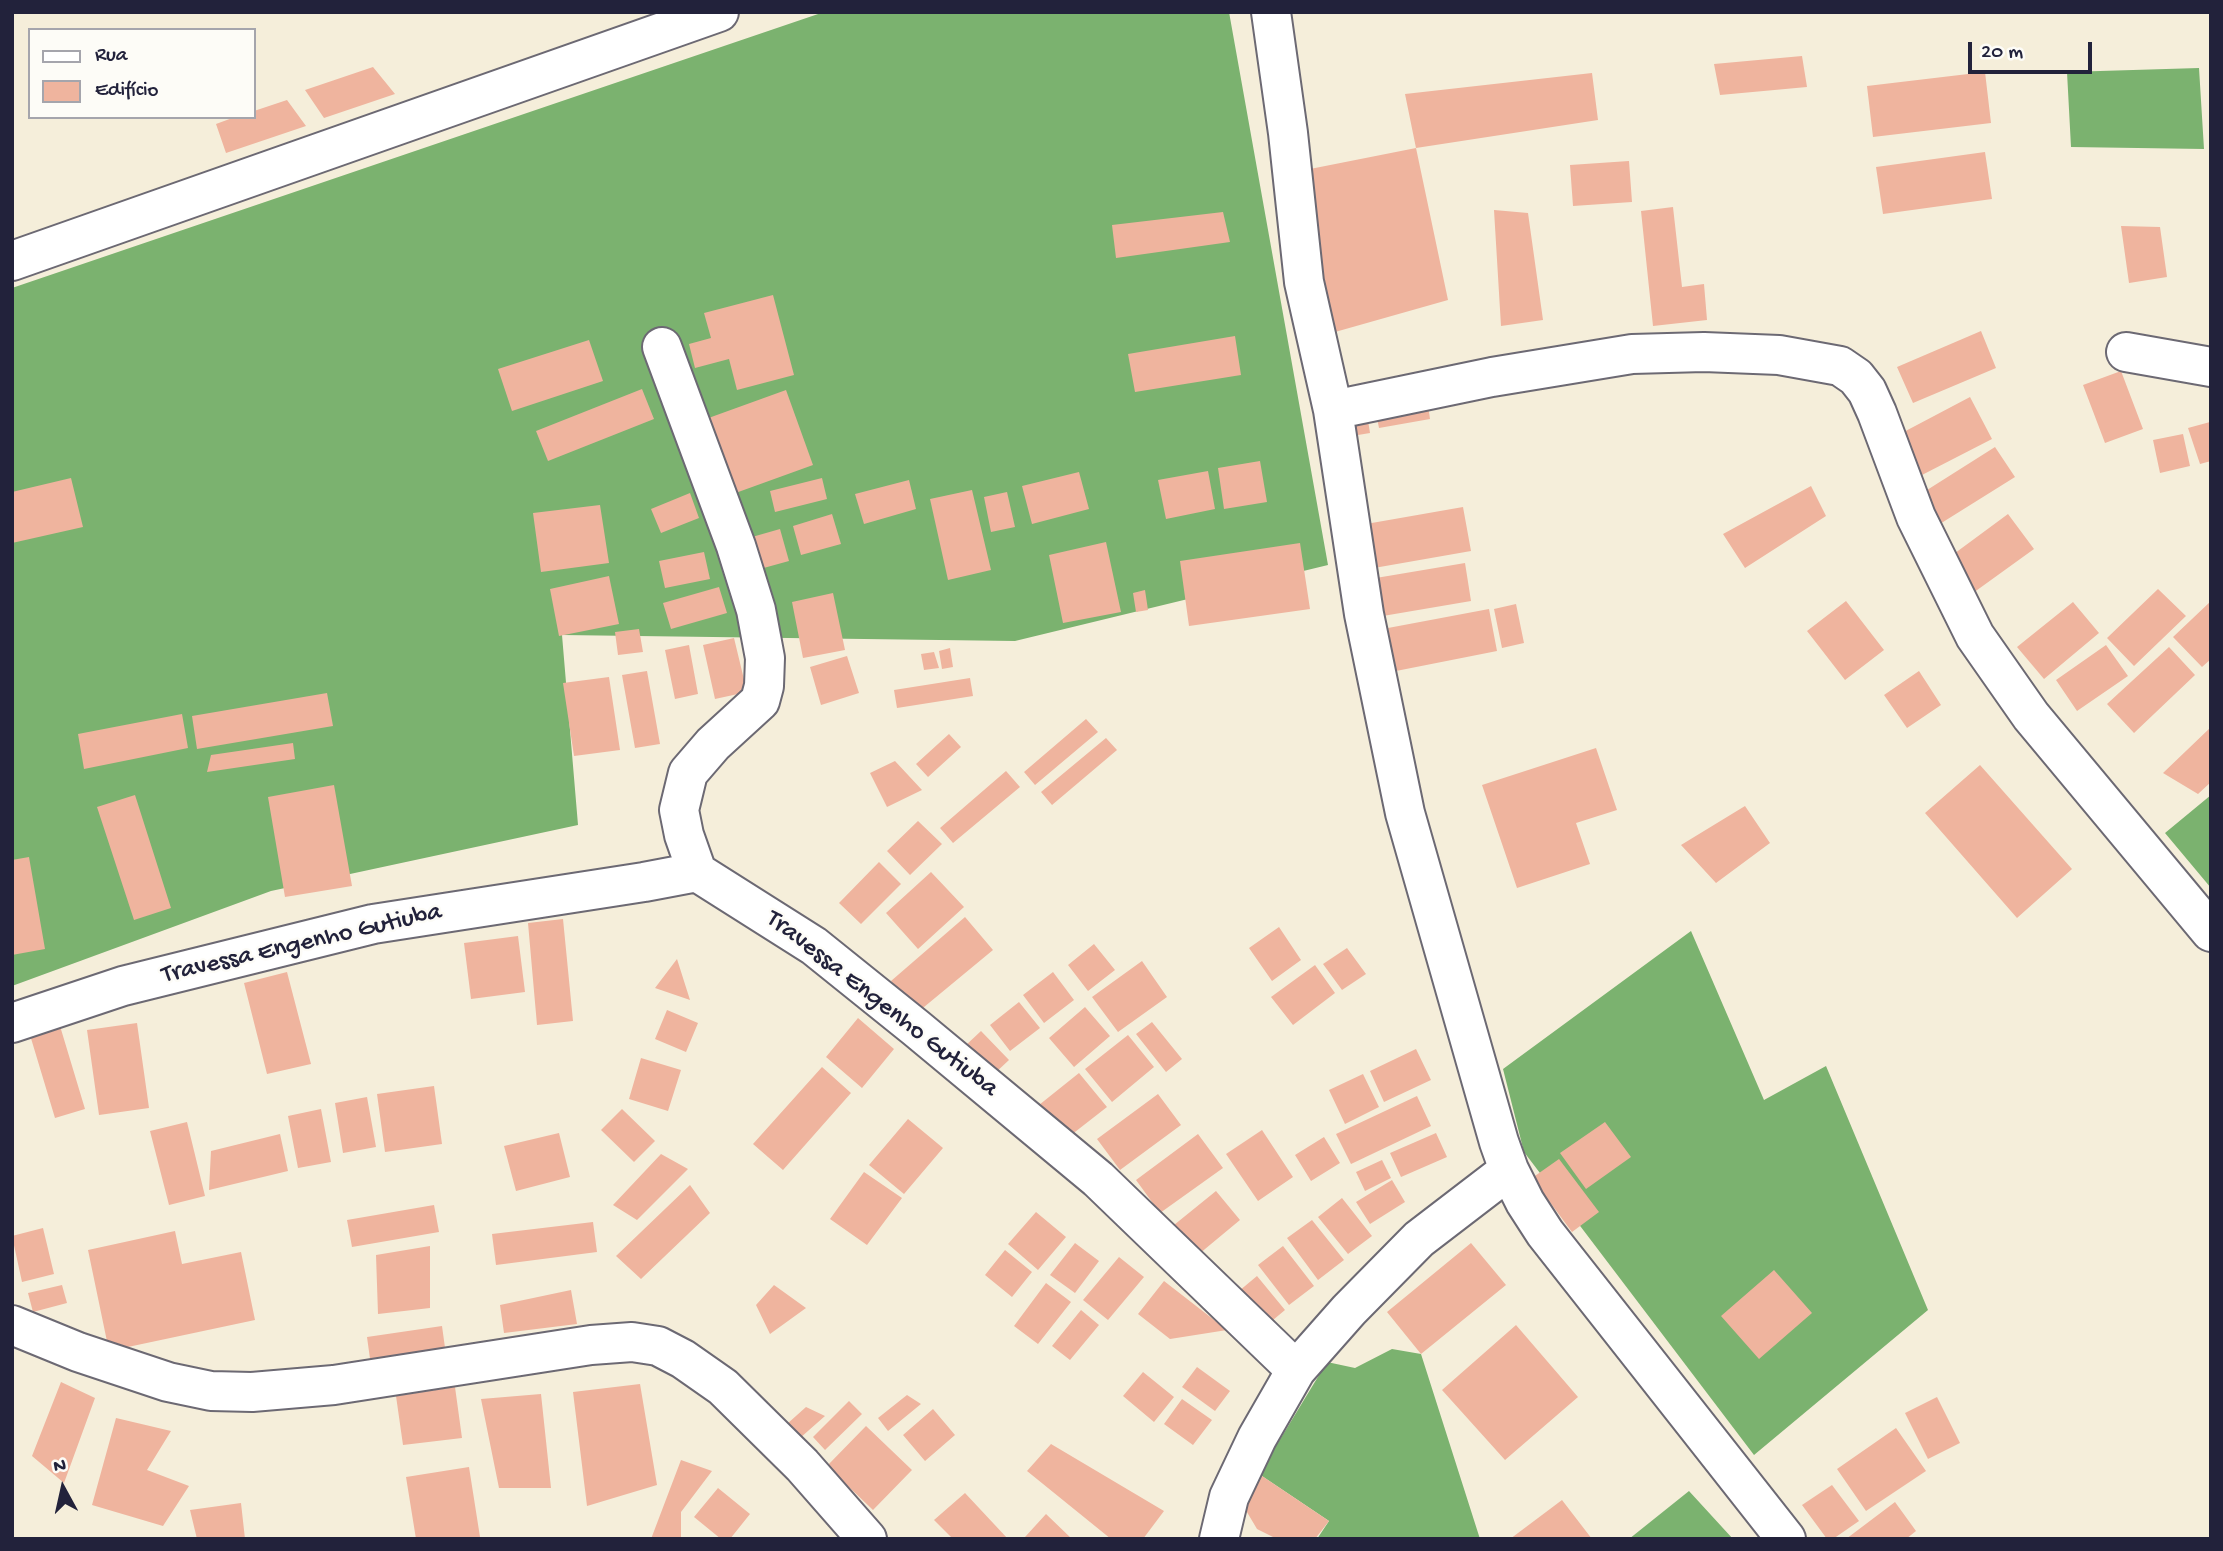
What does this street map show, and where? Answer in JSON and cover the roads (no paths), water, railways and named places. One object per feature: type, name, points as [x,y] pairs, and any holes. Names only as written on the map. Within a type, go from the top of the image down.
[{"type":"street","points":[[12,261],[719,12]]},
{"type":"street","points":[[1271,12],[1288,133],[1304,282],[1333,410],[1364,614],[1405,813],[1509,1170],[1545,1233],[1786,1539]]},
{"type":"street","points":[[662,347],[736,546],[757,610],[765,658],[764,686],[760,701],[713,744],[688,773],[679,810],[684,835],[697,872]]},
{"type":"street","points":[[1333,410],[1492,377],[1632,354],[1704,352],[1779,355],[1840,366],[1856,377],[1867,391],[1916,517],[1946,583],[1975,636],[2031,716],[2211,932]]},
{"type":"street","points":[[2126,352],[2211,367]]},
{"type":"street","name":"Travessa Engenho Gutiuba","points":[[12,1023],[123,986],[373,924],[697,872],[814,946],[1098,1179],[1296,1370]]},
{"type":"street","points":[[1219,1539],[1229,1497],[1256,1438],[1296,1370],[1349,1310],[1419,1239],[1509,1170]]},
{"type":"street","points":[[12,1325],[78,1352],[168,1382],[211,1391],[252,1392],[334,1385],[591,1345],[632,1342],[658,1346],[683,1359],[723,1387],[802,1465],[867,1539]]}]
